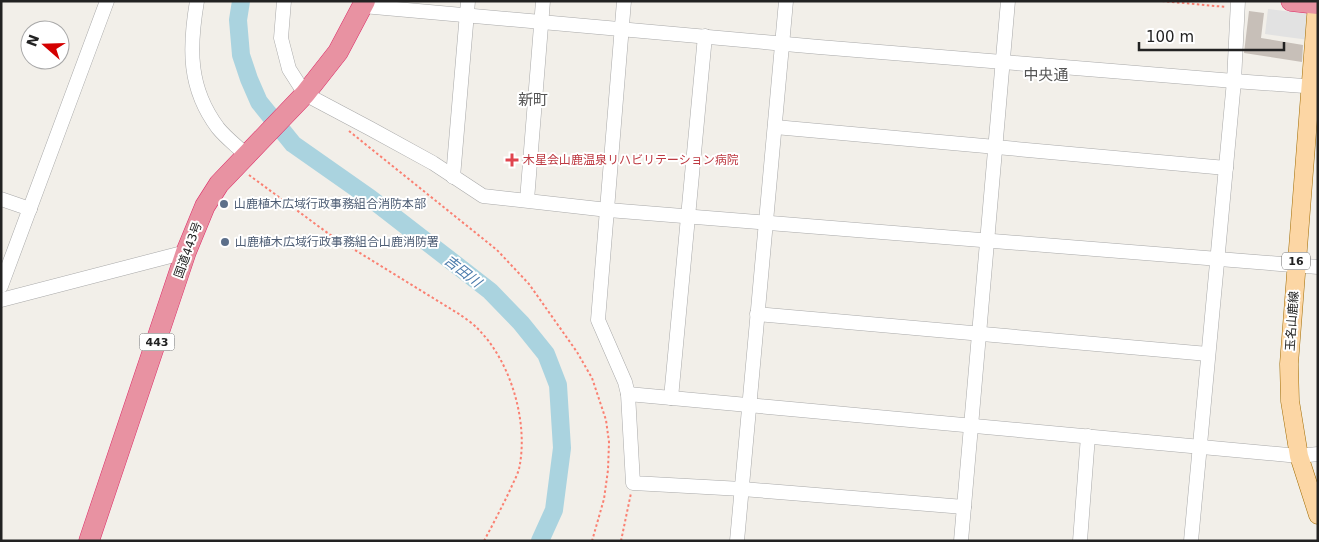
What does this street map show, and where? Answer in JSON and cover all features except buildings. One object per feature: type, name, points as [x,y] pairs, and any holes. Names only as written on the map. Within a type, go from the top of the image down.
[{"type":"highway","points":[[1291,1],[1318,3]]},
{"type":"highway","name":"国道443号","points":[[89,541],[186,252],[205,206],[219,184],[303,98],[338,52],[364,4]]},
{"type":"main road","name":"玉名山鹿線","points":[[1318,3],[1315,86],[1296,265],[1289,373],[1290,401],[1299,456],[1318,515]]},
{"type":"street","points":[[1,286],[107,1]]},
{"type":"street","points":[[197,1],[192,33],[192,64],[196,87],[208,113],[241,160]]},
{"type":"street","points":[[284,1],[281,38],[289,69],[303,98],[372,129],[433,163],[483,196],[608,210],[1318,267]]},
{"type":"street","points":[[453,177],[468,1]]},
{"type":"street","points":[[527,200],[543,1]]},
{"type":"street","points":[[624,1],[598,320],[625,382],[628,394],[633,483],[742,489],[964,507]]},
{"type":"street","points":[[737,541],[786,1]]},
{"type":"street","points":[[961,541],[1008,1]]},
{"type":"street","points":[[364,4],[467,16],[782,44],[1315,86]]},
{"type":"street","points":[[1191,541],[1234,81],[1235,4]]},
{"type":"street","points":[[671,398],[705,36]]},
{"type":"street","points":[[775,127],[1226,168]]},
{"type":"street","points":[[1,199],[30,209]]},
{"type":"street","points":[[1,300],[186,252]]},
{"type":"street","points":[[757,314],[1208,354]]},
{"type":"street","points":[[628,394],[1299,456],[1318,454]]},
{"type":"street","points":[[1080,541],[1088,436]]},
{"type":"path","points":[[1162,1],[1235,4]]},
{"type":"path","points":[[343,126],[497,250],[529,284],[577,352],[592,378],[606,420],[609,442],[604,499],[592,541]]},
{"type":"path","points":[[241,160],[329,234],[459,314],[478,329],[497,354],[516,396],[521,419],[522,444],[519,470],[498,516],[484,541]]},
{"type":"path","points":[[621,541],[633,483]]},
{"type":"shaded area","points":[[1268,9],[1310,14],[1309,40],[1265,34]]},
{"type":"waterway","name":"吉田川","points":[[241,1],[238,20],[241,55],[249,79],[259,102],[293,144],[370,198],[490,291],[521,323],[546,354],[558,385],[562,448],[554,510],[540,541]]},
{"type":"place","name":"木星会山鹿温泉リハビリテーション病院","points":[[512,160]]},
{"type":"place","name":"山鹿植木広域行政事務組合消防本部","points":[[224,204]]},
{"type":"place","name":"山鹿植木広域行政事務組合山鹿消防署","points":[[225,242]]},
{"type":"district","name":"中央通","points":[[1046,75]]},
{"type":"district","name":"新町","points":[[533,100]]}]
